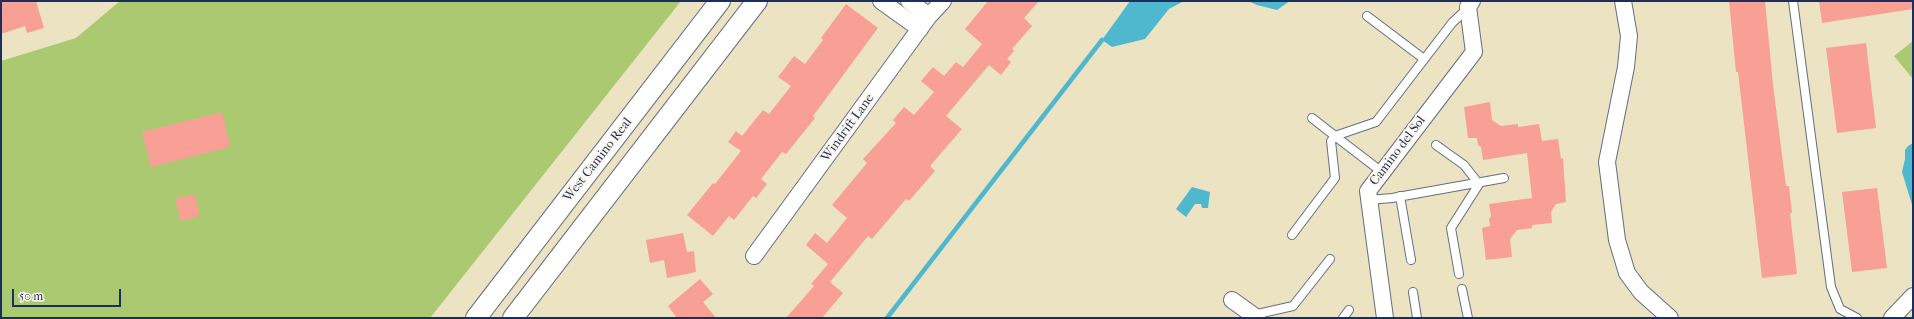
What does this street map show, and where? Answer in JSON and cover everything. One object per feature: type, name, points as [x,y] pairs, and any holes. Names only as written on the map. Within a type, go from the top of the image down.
[{"type":"street","name":"West Camino Real","points":[[476,318],[720,1]]},
{"type":"street","points":[[513,318],[757,1]]},
{"type":"street","points":[[881,1],[920,29]]},
{"type":"street","points":[[909,1],[929,16]]},
{"type":"street","name":"Windrift Lane","points":[[754,256],[929,16],[943,1]]},
{"type":"street","points":[[1623,1],[1629,36],[1626,67],[1606,162],[1617,240],[1627,273],[1641,292],[1670,318]]},
{"type":"street","name":"Camino del Sol","points":[[1385,318],[1368,191],[1474,52],[1470,4]]},
{"type":"street","points":[[1892,318],[1913,296]]},
{"type":"street","points":[[1232,300],[1254,317]]},
{"type":"lane","points":[[1793,1],[1830,287],[1840,310],[1857,318]]},
{"type":"lane","points":[[1292,236],[1334,178],[1331,141],[1335,136],[1376,122],[1452,23],[1470,4]]},
{"type":"lane","points":[[1367,16],[1424,59]]},
{"type":"lane","points":[[1312,118],[1382,172]]},
{"type":"lane","points":[[1436,145],[1464,165],[1479,184]]},
{"type":"lane","points":[[1369,200],[1479,184],[1504,178]]},
{"type":"lane","points":[[1459,274],[1451,228],[1479,184]]},
{"type":"lane","points":[[1400,196],[1411,260]]},
{"type":"lane","points":[[1254,317],[1293,306],[1330,259]]},
{"type":"lane","points":[[1462,289],[1468,318]]},
{"type":"lane","points":[[1413,292],[1417,318]]},
{"type":"lane","points":[[1343,318],[1349,310]]},
{"type":"green space","points":[[120,1],[681,1],[430,318],[1,318],[1,61],[76,38]]},
{"type":"green space","points":[[1913,41],[1913,79],[1894,56]]},
{"type":"water","points":[[1130,1],[1184,1],[1169,9],[1145,39],[1112,47],[1102,40]]},
{"type":"water","points":[[1248,1],[1290,1],[1277,10]]},
{"type":"water","points":[[1913,143],[1913,208],[1902,172],[1905,159],[1905,150]]},
{"type":"water","points":[[1192,187],[1210,192],[1208,208],[1202,208],[1201,204],[1195,204],[1186,217],[1176,209]]},
{"type":"building","points":[[1,1],[36,1],[44,28],[27,33],[25,26],[1,34]]},
{"type":"building","points":[[988,1],[1039,1],[1024,18],[1032,26],[1012,49],[1014,51],[1007,59],[1011,62],[1001,75],[989,65],[946,116],[962,129],[930,166],[935,171],[909,201],[906,199],[872,239],[868,236],[830,282],[843,293],[822,318],[786,318],[814,286],[811,284],[828,264],[806,245],[815,233],[827,243],[847,218],[832,205],[867,163],[863,159],[896,123],[893,120],[904,107],[914,115],[934,92],[921,81],[933,67],[944,76],[956,62],[963,67],[982,44],[965,29]]},
{"type":"building","points":[[1729,1],[1765,1],[1773,85],[1786,186],[1789,186],[1792,213],[1790,213],[1797,274],[1762,278],[1738,72],[1736,72]]},
{"type":"building","points":[[1819,1],[1913,1],[1913,9],[1822,23]]},
{"type":"building","points":[[846,4],[878,28],[813,116],[815,118],[786,154],[782,152],[761,179],[767,184],[756,198],[753,196],[734,220],[729,216],[713,236],[687,215],[713,183],[715,184],[741,151],[728,142],[736,131],[742,136],[763,110],[769,114],[791,86],[778,77],[794,56],[805,64],[823,40],[821,38]]},
{"type":"building","points":[[1866,43],[1876,128],[1837,133],[1826,48]]},
{"type":"building","points":[[1490,102],[1492,120],[1501,126],[1518,124],[1518,127],[1539,124],[1542,141],[1558,139],[1561,159],[1563,158],[1566,202],[1556,204],[1551,212],[1552,223],[1532,225],[1532,228],[1517,230],[1510,239],[1512,257],[1486,260],[1482,228],[1490,226],[1489,219],[1491,216],[1489,204],[1532,198],[1527,153],[1483,160],[1481,147],[1478,145],[1477,138],[1468,138],[1464,107]]},
{"type":"building","points":[[222,112],[230,147],[151,167],[142,132]]},
{"type":"building","points":[[1877,188],[1887,268],[1852,272],[1842,192]]},
{"type":"building","points":[[194,194],[200,216],[181,221],[175,199]]},
{"type":"building","points":[[683,233],[687,252],[694,251],[696,272],[667,278],[664,260],[650,263],[646,240]]},
{"type":"building","points":[[700,279],[713,294],[703,302],[716,318],[677,318],[668,306]]},
{"type":"waterway","points":[[887,318],[1102,40]]}]
